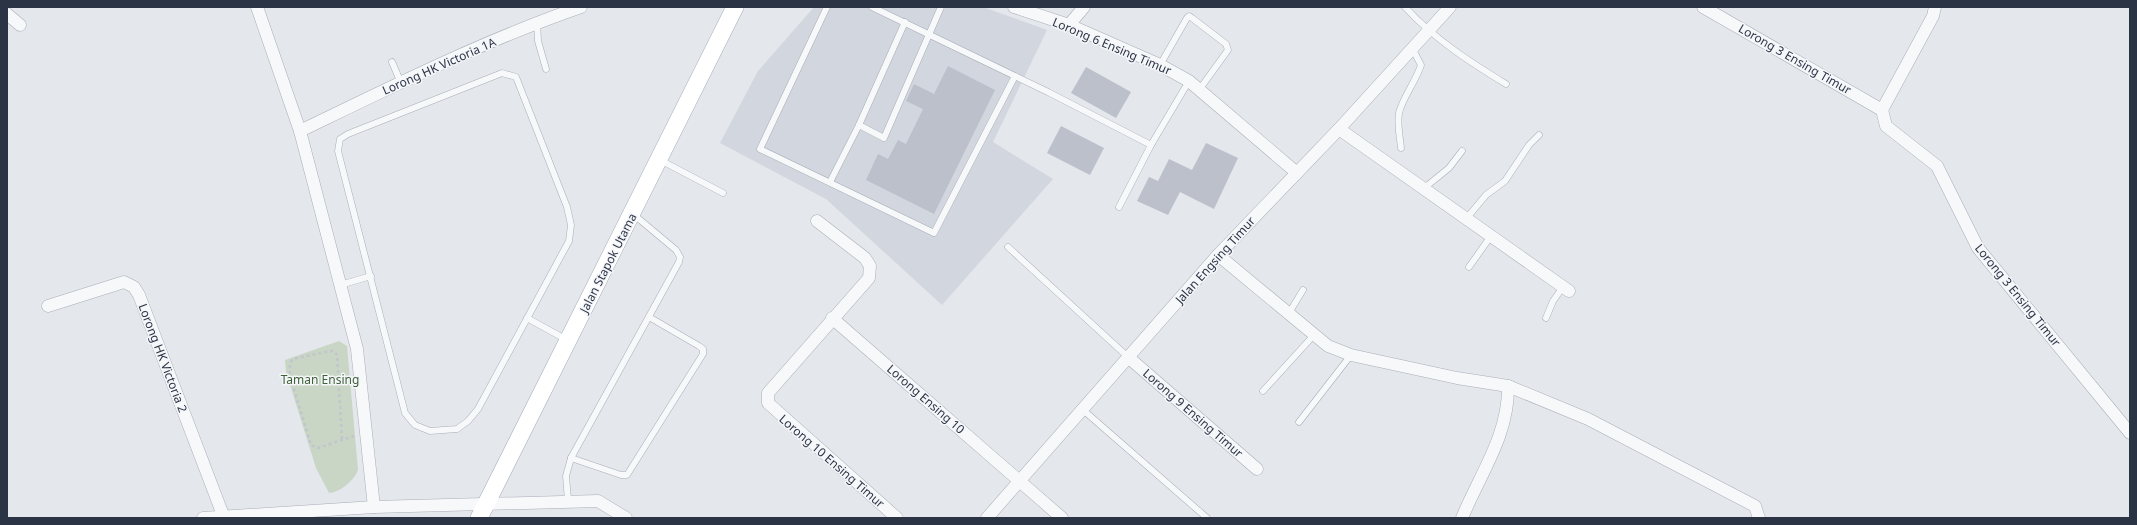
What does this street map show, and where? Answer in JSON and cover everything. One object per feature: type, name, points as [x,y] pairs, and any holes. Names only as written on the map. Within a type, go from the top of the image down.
[{"type":"main road","name":"Jalan Stapok Utama","points":[[482,511],[633,214],[658,159],[735,7]]},
{"type":"street","points":[[256,7],[300,132],[357,349],[374,507]]},
{"type":"street","name":"Lorong HK Victoria 1A","points":[[300,132],[401,83],[536,22],[581,7]]},
{"type":"street","name":"Lorong 6 Ensing Timur","points":[[1014,7],[1069,25],[1160,65],[1189,81],[1297,173]]},
{"type":"street","points":[[1069,25],[1084,7]]},
{"type":"street","name":"Jalan Engsing Timur","points":[[986,518],[1218,255],[1297,173],[1450,7]]},
{"type":"street","name":"Lorong 3 Ensing Timur","points":[[1703,7],[1882,110],[1886,126],[1937,166],[1978,248],[2130,433]]},
{"type":"street","points":[[1882,110],[1933,16],[1935,7]]},
{"type":"street","points":[[7,14],[20,25]]},
{"type":"street","points":[[1338,129],[1566,289]]},
{"type":"street","points":[[817,220],[865,258],[870,266],[870,278],[832,318]]},
{"type":"street","points":[[1218,255],[1328,346],[1351,355],[1457,378],[1508,386],[1588,419],[1755,506],[1759,518]]},
{"type":"street","name":"Lorong HK Victoria 2","points":[[48,306],[124,282],[134,287],[139,295],[223,515]]},
{"type":"street","name":"Lorong 10 Ensing Timur","points":[[832,318],[768,393],[768,403],[897,518]]},
{"type":"street","name":"Lorong Ensing 10","points":[[832,318],[1062,518]]},
{"type":"street","name":"Lorong 9 Ensing Timur","points":[[1128,357],[1257,469]]},
{"type":"street","points":[[1462,518],[1473,491],[1500,438],[1508,403],[1508,386]]},
{"type":"street","points":[[203,518],[223,515],[374,507],[482,511],[568,500],[598,501],[626,518]]},
{"type":"lane","points":[[827,7],[760,149],[934,233],[1015,76]]},
{"type":"lane","points":[[872,7],[1015,76],[1151,145]]},
{"type":"lane","points":[[858,125],[884,138],[928,33],[941,7]]},
{"type":"lane","points":[[1404,7],[1428,31],[1480,68],[1506,84]]},
{"type":"lane","points":[[1160,65],[1189,16],[1226,44],[1228,50],[1199,90]]},
{"type":"lane","points":[[536,22],[538,41],[546,69]]},
{"type":"lane","points":[[830,182],[905,22]]},
{"type":"lane","points":[[1401,148],[1399,114],[1403,102],[1416,80],[1421,65],[1412,48]]},
{"type":"lane","points":[[392,62],[401,83]]},
{"type":"lane","points":[[502,73],[516,77],[567,207],[571,225],[569,241],[527,318],[478,409],[468,421],[457,429],[430,431],[415,425],[405,413],[338,151],[340,139],[348,134],[502,73]]},
{"type":"lane","points":[[1119,208],[1151,145],[1189,81]]},
{"type":"lane","points":[[1466,219],[1486,195],[1505,180],[1529,145],[1539,136]]},
{"type":"lane","points":[[1423,189],[1449,168],[1462,151]]},
{"type":"lane","points":[[658,159],[723,193]]},
{"type":"lane","points":[[568,500],[566,476],[571,458],[649,317],[680,257],[676,250],[633,214]]},
{"type":"lane","points":[[1470,266],[1491,236]]},
{"type":"lane","points":[[1008,247],[1128,357]]},
{"type":"lane","points":[[340,285],[371,276]]},
{"type":"lane","points":[[1546,318],[1553,301],[1566,289]]},
{"type":"lane","points":[[1289,313],[1303,290]]},
{"type":"lane","points":[[571,458],[621,475],[627,475],[703,354],[703,349],[700,346],[649,317]]},
{"type":"lane","points":[[527,318],[569,341]]},
{"type":"lane","points":[[1263,391],[1314,335]]},
{"type":"lane","points":[[1299,422],[1351,355]]},
{"type":"lane","points":[[1082,409],[1207,518]]},
{"type":"path","points":[[321,347],[321,353]]},
{"type":"path","points":[[342,439],[337,355],[334,351],[293,360],[290,363],[290,376],[310,443],[314,448],[355,436]]},
{"type":"shaded area","points":[[814,7],[983,7],[1047,30],[993,142],[1053,179],[942,305],[826,199],[720,143],[758,71]]},
{"type":"green space","name":"Taman Ensing","points":[[339,341],[347,346],[358,470],[346,485],[338,491],[329,493],[316,468],[286,372],[285,360]]},
{"type":"building","points":[[948,66],[995,90],[934,214],[866,180],[878,154],[888,159],[898,140],[906,144],[923,109],[906,101],[914,84],[934,94]]},
{"type":"building","points":[[1086,67],[1131,92],[1116,118],[1071,93]]},
{"type":"building","points":[[1061,126],[1104,148],[1090,175],[1047,153]]},
{"type":"building","points":[[1206,143],[1238,158],[1214,209],[1180,192],[1168,215],[1137,201],[1149,177],[1158,181],[1169,159],[1192,170]]}]
